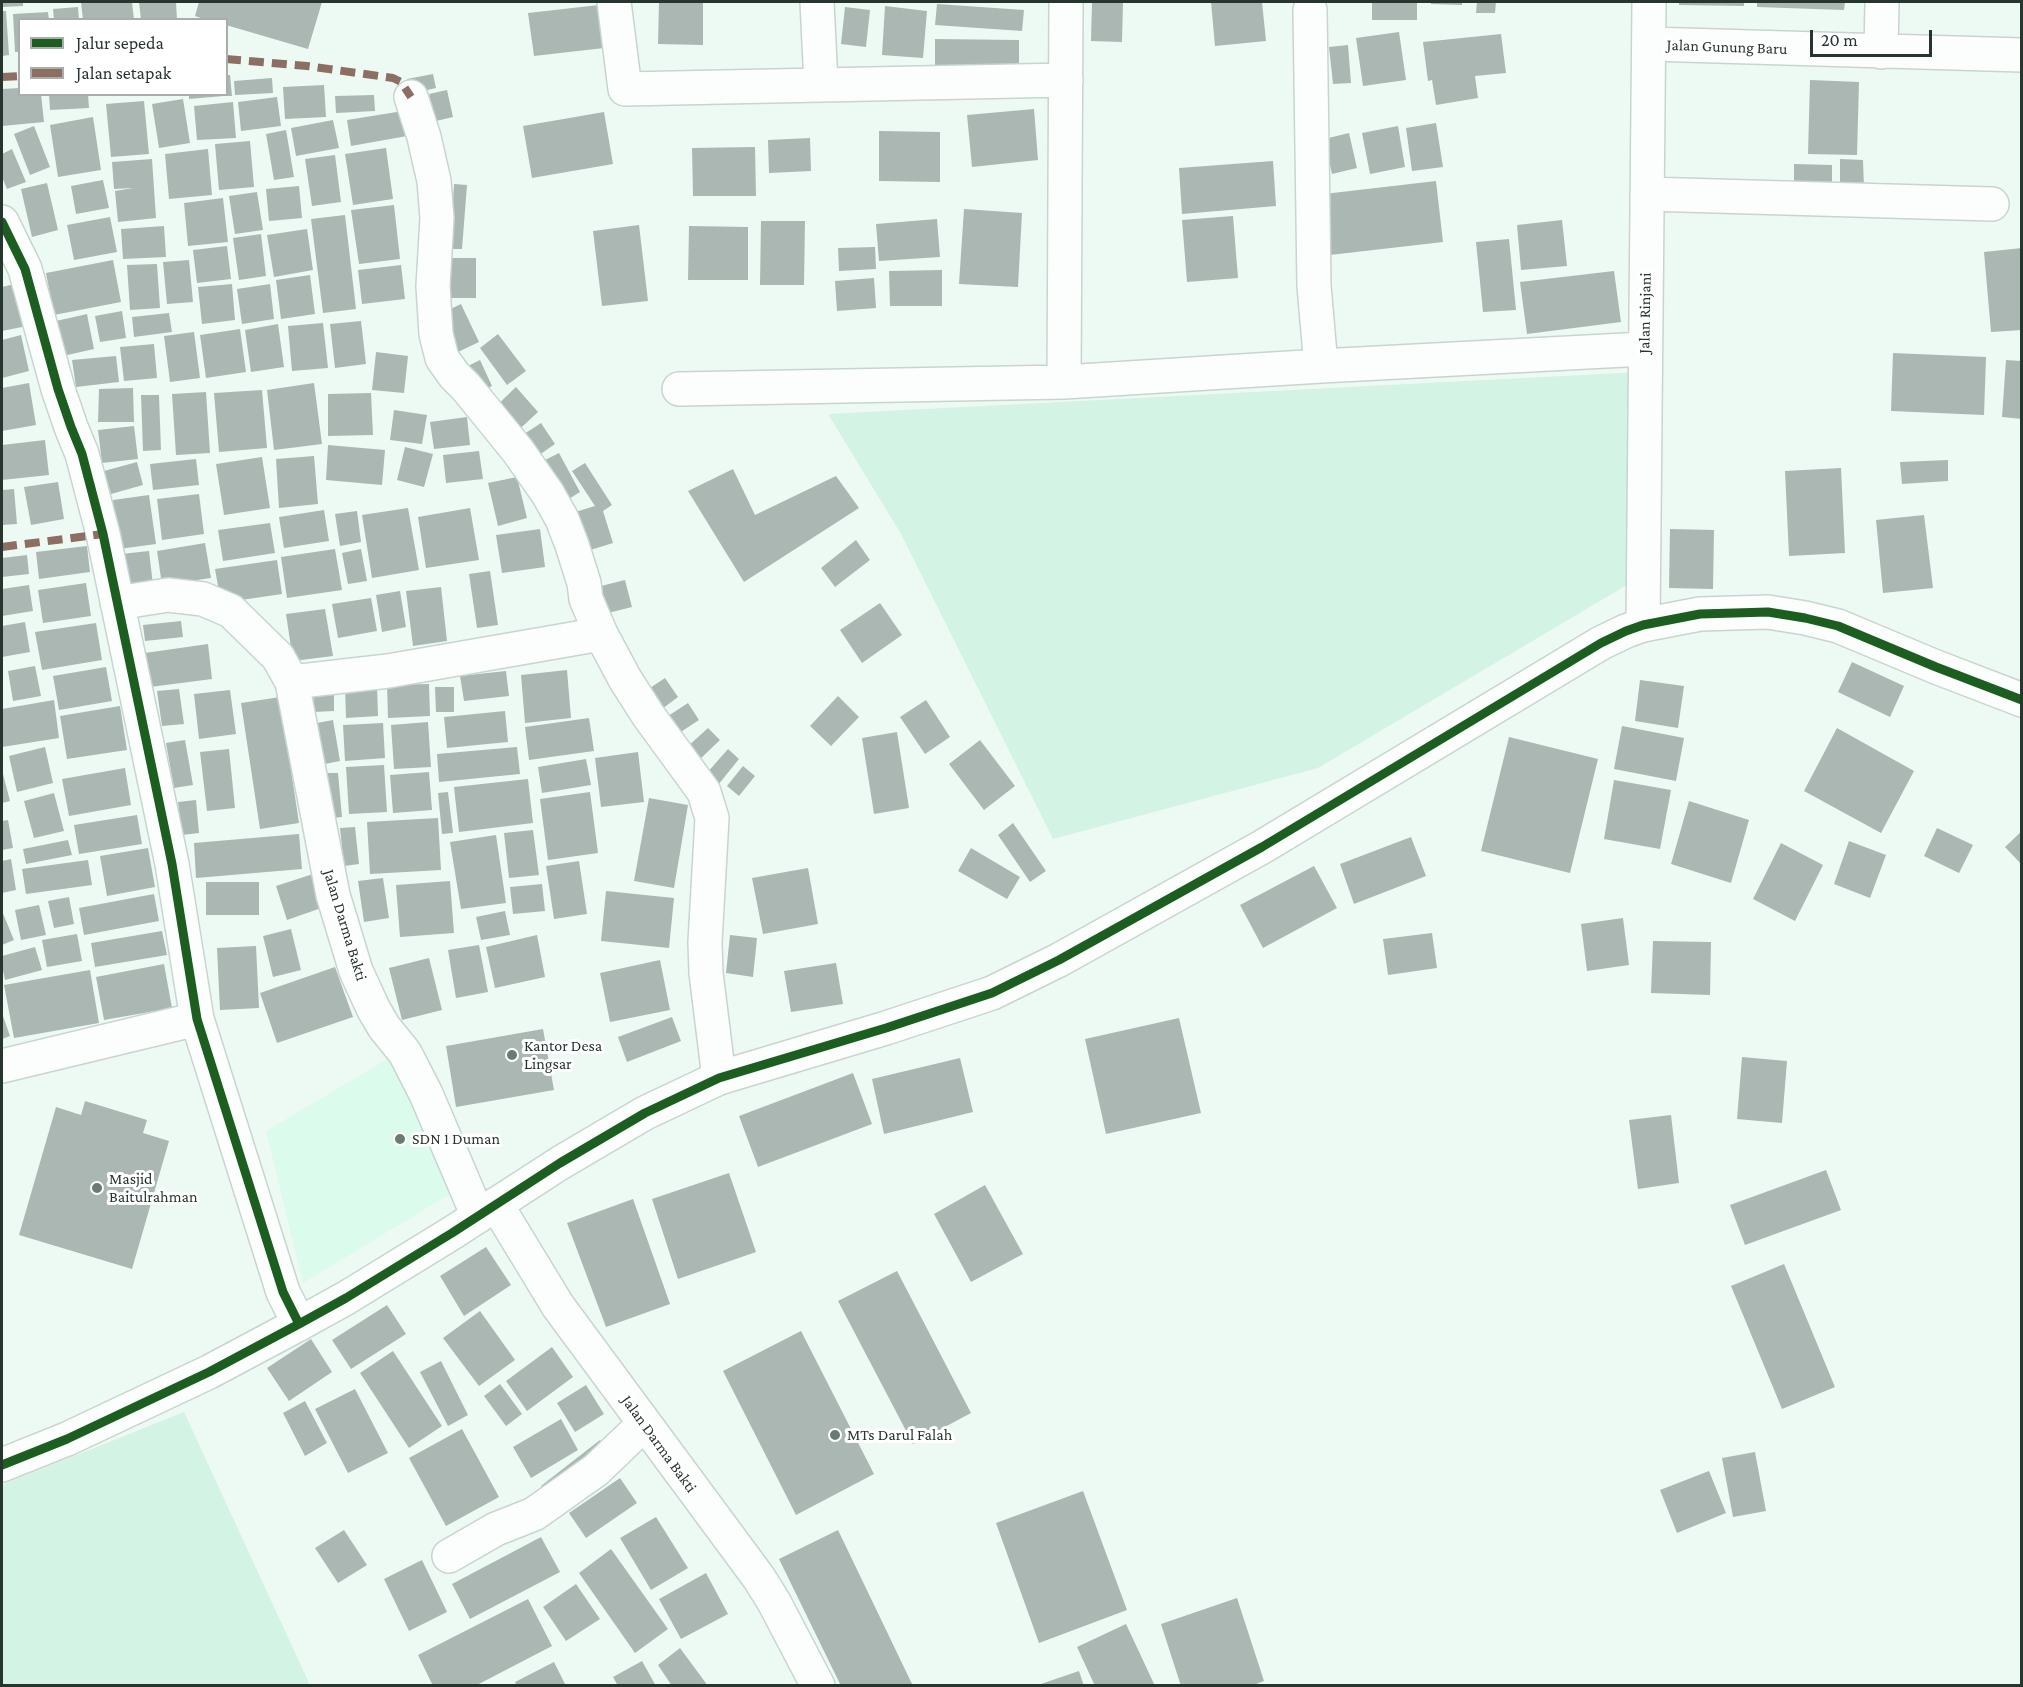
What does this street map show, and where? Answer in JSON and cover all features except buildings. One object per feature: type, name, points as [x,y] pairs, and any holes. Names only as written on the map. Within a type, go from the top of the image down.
[{"type":"street","points":[[614,2],[625,89],[1066,80]]},
{"type":"street","points":[[817,2],[820,84]]},
{"type":"street","points":[[1064,382],[1066,2]]},
{"type":"street","name":"Jalan Rinjani","points":[[1643,625],[1649,2]]},
{"type":"street","points":[[1881,52],[1882,2]]},
{"type":"street","points":[[1310,10],[1314,286],[1321,366]]},
{"type":"street","name":"Jalan Gunung Baru","points":[[1649,44],[2022,55]]},
{"type":"street","points":[[411,97],[424,137],[434,181],[437,218],[433,286],[436,334],[442,358],[518,451],[548,494],[562,519],[572,545],[584,583],[586,599],[601,634],[648,716],[704,792],[712,818],[705,942],[706,973],[719,1078]]},
{"type":"street","points":[[1647,194],[1992,204]]},
{"type":"street","points":[[2,222],[25,269],[58,389],[82,454],[103,534],[172,864],[197,1019],[283,1293],[299,1324]]},
{"type":"street","points":[[679,389],[1064,382],[1644,349]]},
{"type":"street","name":"Jalan Darma Bakti","points":[[117,603],[168,595],[203,598],[231,611],[278,657],[292,682],[333,895],[356,971],[374,1010],[384,1027],[405,1053],[487,1210],[759,1578],[819,1686]]},
{"type":"street","points":[[2,1465],[67,1439],[199,1377],[299,1324],[346,1298],[560,1163],[645,1113],[719,1078],[886,1028],[992,993],[1088,945],[1263,848],[1601,643],[1643,625],[1700,614],[1732,612],[1768,612],[1805,618],[1838,626],[1936,667],[2022,699]]},
{"type":"street","points":[[292,682],[388,671],[601,634]]},
{"type":"street","points":[[2,1066],[197,1019]]},
{"type":"street","points":[[449,1556],[496,1529],[534,1514],[596,1470],[644,1424]]},
{"type":"shaded area","points":[[1640,372],[1627,585],[1318,768],[1053,839],[901,534],[828,414]]},
{"type":"shaded area","points":[[401,1051],[450,1194],[303,1283],[266,1131]]},
{"type":"shaded area","points":[[184,1412],[310,1685],[2,1685],[2,1485]]},
{"type":"marked path","points":[[228,59],[307,66],[393,78],[401,82],[411,97]]},
{"type":"marked path","points":[[2,77],[18,76]]},
{"type":"marked path","points":[[2,547],[103,534]]},
{"type":"cycle path","points":[[2,222],[25,269],[58,389],[82,454],[103,534],[172,864],[197,1019],[283,1292],[299,1324]]},
{"type":"cycle path","points":[[2,1465],[67,1439],[209,1372],[299,1324],[346,1298],[560,1163],[645,1113],[719,1078],[886,1028],[992,993],[1059,960],[1262,847],[1601,643],[1626,631],[1643,625],[1700,614],[1768,612],[1805,618],[1838,626],[2022,700]]},
{"type":"place","name":"Kantor Desa Lingsar","points":[[512,1055]]},
{"type":"place","name":"SDN 1 Duman","points":[[400,1139]]},
{"type":"place","name":"Masjid Baitulrahman","points":[[97,1188]]},
{"type":"place","name":"MTs Darul Falah","points":[[835,1435]]}]
